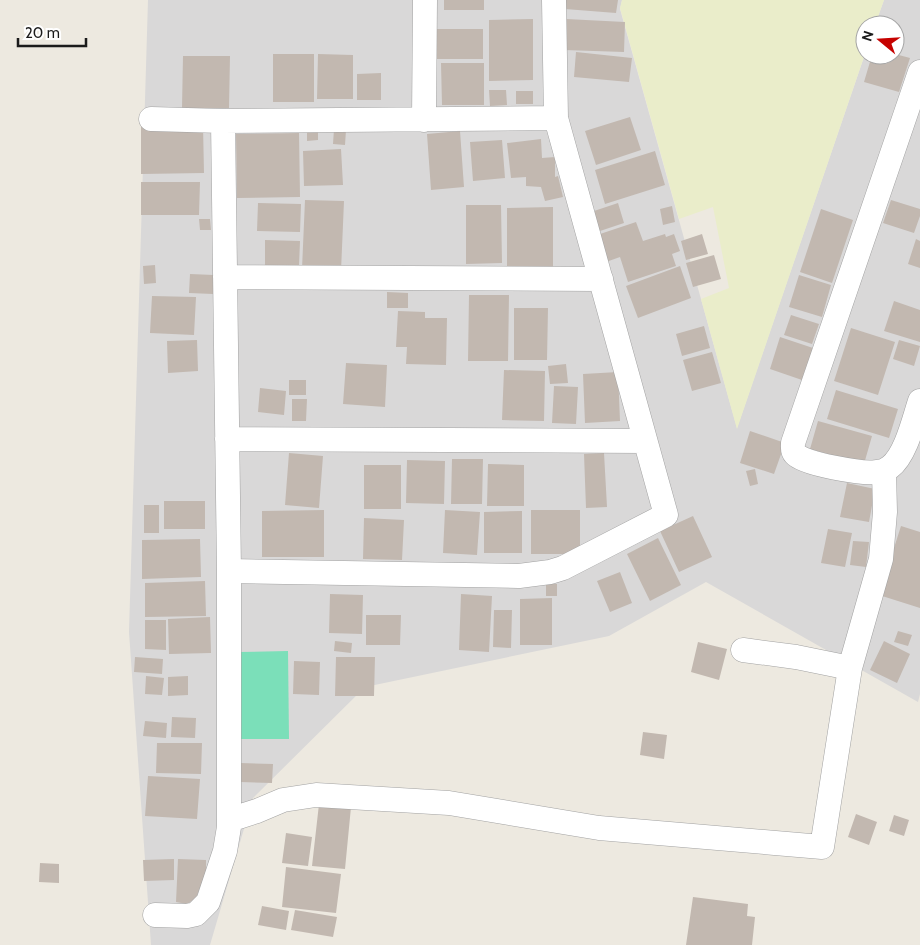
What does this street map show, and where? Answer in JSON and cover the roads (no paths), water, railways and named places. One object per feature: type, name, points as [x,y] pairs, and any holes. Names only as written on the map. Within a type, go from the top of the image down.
[{"type":"street","points":[[424,120],[425,0]]},
{"type":"street","points":[[229,571],[519,576],[550,572],[563,568],[666,515],[556,118],[554,0]]},
{"type":"street","points":[[920,72],[793,447],[795,454],[800,458],[827,466],[875,473],[884,471],[892,466],[904,449],[920,401]]},
{"type":"street","points":[[151,119],[223,121],[556,118]]},
{"type":"street","points":[[154,915],[187,916],[196,914],[208,902],[225,851],[229,820],[229,571],[223,121]]},
{"type":"street","points":[[225,277],[601,279]]},
{"type":"street","points":[[227,439],[645,441]]},
{"type":"street","points":[[229,820],[283,800],[316,795],[449,803],[599,828],[822,847],[850,668],[881,559],[886,489],[884,471]]},
{"type":"street","points":[[743,650],[796,657],[850,668]]}]
